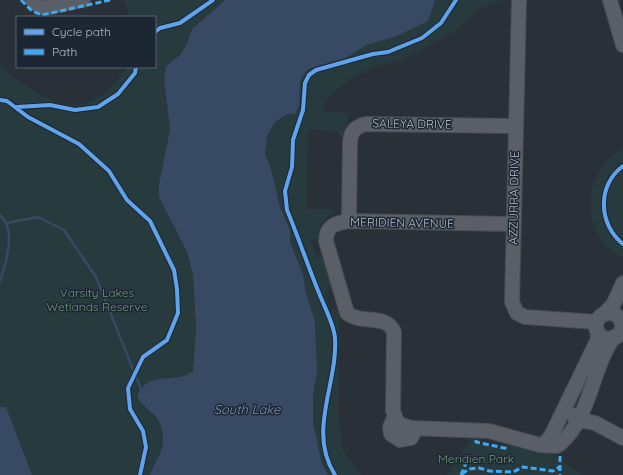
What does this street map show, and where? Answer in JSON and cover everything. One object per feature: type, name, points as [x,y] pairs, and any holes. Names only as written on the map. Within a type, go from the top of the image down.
[{"type":"street","points":[[32,0],[45,8],[83,0]]},
{"type":"street","name":"AZZURRA DRIVE","points":[[519,0],[512,302],[517,313],[524,317],[599,322]]},
{"type":"street","points":[[610,0],[623,45]]},
{"type":"street","name":"SALEYA DRIVE","points":[[349,221],[350,142],[354,130],[359,126],[366,124],[516,126]]},
{"type":"street","name":"MERIDIEN AVENUE","points":[[514,224],[349,221],[337,222],[330,227],[326,234],[328,253],[347,313],[353,318],[359,320],[384,321],[389,324],[394,332],[394,418],[398,424],[404,427],[416,428],[479,430],[540,444],[556,446],[560,444],[579,420],[606,350],[620,326]]},
{"type":"street","points":[[540,444],[545,443],[551,436],[565,409],[598,339],[599,322],[614,305],[623,283]]},
{"type":"street","points":[[613,313],[620,326],[605,338],[599,322],[613,313]]},
{"type":"street","points":[[565,409],[579,420],[595,423],[623,438]]},
{"type":"green space","name":"Varsity Lakes Wetlands Reserve","points":[[125,0],[225,0],[192,29],[187,44],[180,55],[168,64],[164,86],[170,130],[159,191],[162,203],[187,252],[193,275],[196,338],[195,366],[189,374],[164,378],[149,383],[140,394],[140,404],[154,416],[163,433],[162,446],[150,475],[0,475],[0,65],[19,81],[53,101],[77,105],[87,103],[105,92],[113,85],[126,68],[156,68],[156,16],[129,16]]},
{"type":"green space","points":[[435,0],[504,0],[480,8],[454,32],[403,59],[374,67],[350,79],[327,99],[323,112],[349,113],[342,138],[338,132],[334,131],[308,130],[306,209],[336,209],[319,226],[318,239],[311,241],[316,258],[323,256],[331,289],[325,291],[330,310],[336,308],[339,316],[338,413],[343,450],[361,475],[328,475],[322,464],[313,422],[313,396],[317,371],[315,321],[306,294],[303,274],[290,242],[290,230],[280,207],[271,169],[265,153],[267,136],[275,122],[299,106],[300,81],[308,69],[346,58],[366,45],[397,36],[427,21]]},
{"type":"green space","points":[[623,149],[623,257],[610,249],[600,238],[594,225],[591,211],[591,196],[594,182],[601,168],[611,157]]},
{"type":"green space","name":"Meridien Park","points":[[473,436],[477,436],[476,443],[505,449],[506,442],[551,454],[583,475],[446,475]]},
{"type":"water","name":"South Lake","points":[[225,0],[435,0],[428,21],[397,36],[366,45],[346,58],[308,69],[300,81],[299,106],[295,114],[287,114],[275,122],[267,136],[265,153],[271,169],[280,207],[290,230],[290,242],[303,274],[306,294],[315,321],[317,371],[313,396],[313,422],[322,464],[328,475],[150,475],[163,444],[163,434],[156,417],[140,402],[138,394],[140,389],[152,381],[182,376],[193,371],[196,329],[193,275],[187,252],[159,197],[159,184],[170,130],[164,80],[166,66],[180,55],[187,44],[192,29]]},
{"type":"water","points":[[0,407],[6,407],[32,475],[0,475]]},
{"type":"waterway","points":[[0,215],[5,221],[9,237],[7,256],[0,281]]},
{"type":"waterway","points":[[7,223],[38,217],[64,230],[96,277],[141,389]]},
{"type":"marked path","points":[[21,0],[32,11],[42,15],[110,0]]},
{"type":"marked path","points":[[476,440],[476,442],[509,449]]},
{"type":"marked path","points":[[560,456],[560,475]]},
{"type":"marked path","points":[[461,475],[468,458]]},
{"type":"marked path","points":[[462,474],[469,469],[479,468],[490,471],[513,472],[523,467],[553,471],[561,466]]},
{"type":"cycle path","points":[[156,31],[160,28],[180,23],[213,0]]},
{"type":"cycle path","points":[[335,475],[327,458],[323,424],[335,355],[335,338],[330,318],[287,210],[285,191],[292,167],[293,140],[303,110],[305,83],[309,75],[316,70],[373,54],[388,52],[422,38],[441,23],[456,0]]},
{"type":"cycle path","points":[[17,107],[50,105],[75,110],[98,107],[118,94],[135,73],[136,68]]},
{"type":"cycle path","points":[[0,100],[7,101],[28,117],[79,144],[109,171],[127,200],[150,221],[174,270],[177,289],[178,313],[167,340],[143,357],[128,388],[130,409],[143,431],[146,447],[140,475]]},
{"type":"cycle path","points":[[623,166],[609,183],[605,194],[604,205],[605,216],[609,226],[615,236],[623,244]]}]
